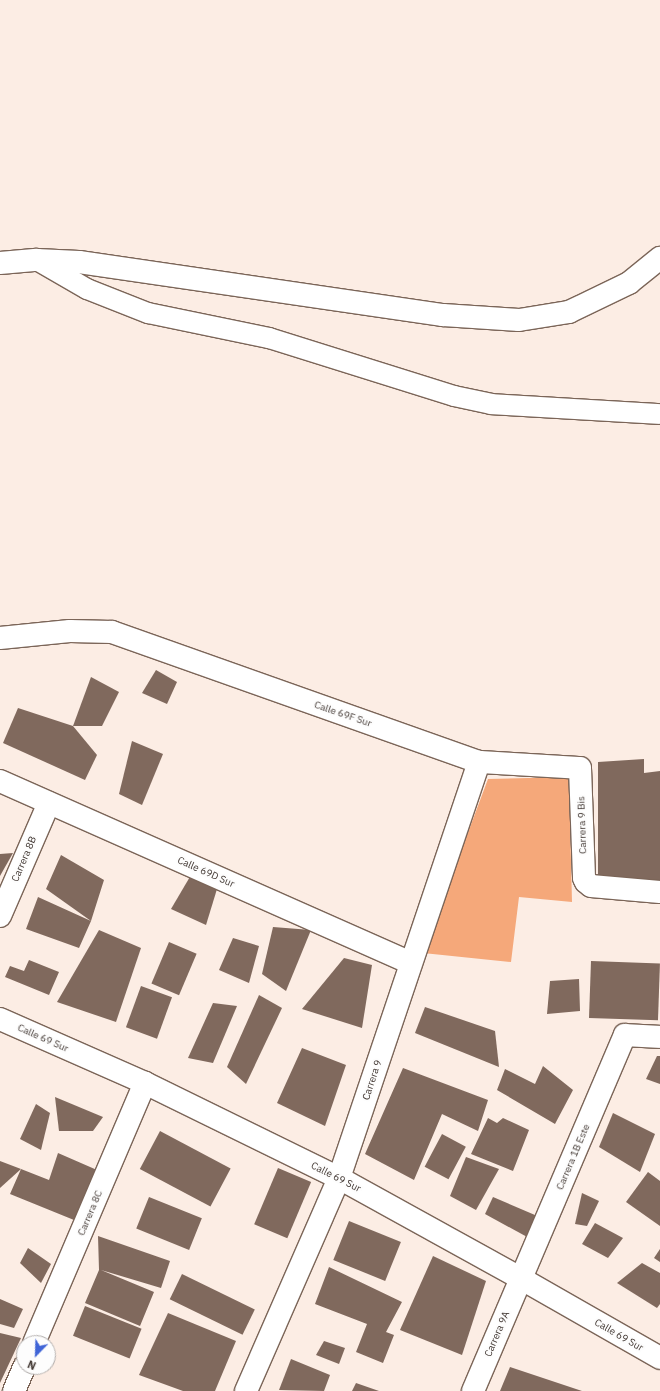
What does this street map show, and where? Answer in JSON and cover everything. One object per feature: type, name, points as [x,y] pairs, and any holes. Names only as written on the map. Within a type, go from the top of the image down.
[{"type":"street","points":[[0,263],[37,260],[79,262],[443,315],[519,320],[568,312],[629,283],[660,258]]},
{"type":"street","name":"Calle 69F Sur","points":[[0,638],[70,631],[112,632],[479,762],[580,768]]},
{"type":"street","name":"Carrera 9","points":[[246,1391],[339,1178],[479,762]]},
{"type":"street","name":"Carrera 9 Bis","points":[[580,768],[584,878],[586,882],[591,886],[660,892]]},
{"type":"street","name":"Calle 69D Sur","points":[[0,781],[411,963]]},
{"type":"street","name":"Carrera 8B","points":[[0,916],[49,803]]},
{"type":"street","name":"Calle 69 Sur","points":[[0,1019],[145,1083],[339,1178],[520,1278],[660,1358]]},
{"type":"street","name":"Carrera 1B Este","points":[[520,1278],[625,1035],[660,1037]]},
{"type":"street","name":"Carrera 8C","points":[[37,1335],[145,1083]]},
{"type":"street","name":"Carrera 9A","points":[[473,1391],[520,1278]]},
{"type":"street","points":[[14,1391],[21,1375]]},
{"type":"lane","points":[[37,260],[87,289],[148,313],[269,338],[454,396],[491,404],[660,414]]},
{"type":"shaded area","points":[[569,777],[572,902],[519,897],[511,962],[423,953],[488,779]]},
{"type":"building","points":[[156,670],[177,682],[167,704],[142,693]]},
{"type":"building","points":[[91,677],[119,692],[102,726],[73,726]]},
{"type":"building","points":[[18,708],[73,726],[97,755],[85,780],[3,743]]},
{"type":"building","points":[[132,741],[163,754],[142,805],[119,794]]},
{"type":"building","points":[[644,759],[644,773],[660,771],[660,885],[598,875],[598,762]]},
{"type":"building","points":[[13,853],[0,876],[0,854]]},
{"type":"building","points":[[61,855],[104,880],[91,921],[46,889]]},
{"type":"building","points":[[191,875],[217,889],[206,925],[171,909]]},
{"type":"building","points":[[38,897],[91,921],[79,948],[26,929]]},
{"type":"building","points":[[273,927],[311,930],[286,991],[262,974]]},
{"type":"building","points":[[99,930],[141,948],[116,1022],[57,1002]]},
{"type":"building","points":[[233,938],[259,946],[249,983],[219,970]]},
{"type":"building","points":[[169,942],[197,954],[179,995],[151,983]]},
{"type":"building","points":[[344,958],[372,965],[362,1028],[302,1009]]},
{"type":"building","points":[[29,960],[59,972],[49,995],[5,977],[10,966],[24,971]]},
{"type":"building","points":[[591,961],[660,963],[658,1020],[589,1018]]},
{"type":"building","points":[[579,979],[580,1011],[547,1014],[550,981]]},
{"type":"building","points":[[141,986],[172,997],[157,1039],[126,1027]]},
{"type":"building","points":[[259,995],[282,1008],[246,1084],[227,1067]]},
{"type":"building","points":[[213,1003],[237,1006],[213,1063],[188,1058]]},
{"type":"building","points":[[425,1007],[495,1031],[499,1067],[415,1033]]},
{"type":"building","points":[[302,1048],[346,1065],[325,1126],[277,1103]]},
{"type":"building","points":[[657,1056],[660,1056],[660,1084],[646,1079]]},
{"type":"building","points":[[543,1066],[573,1090],[555,1124],[497,1090],[505,1069],[535,1084]]},
{"type":"building","points":[[403,1068],[488,1100],[478,1131],[442,1114],[414,1180],[365,1154]]},
{"type":"building","points":[[55,1097],[103,1117],[93,1131],[59,1131]]},
{"type":"building","points":[[36,1104],[50,1113],[41,1150],[20,1139]]},
{"type":"building","points":[[613,1113],[655,1134],[640,1172],[599,1147]]},
{"type":"building","points":[[488,1118],[497,1123],[503,1118],[529,1130],[513,1171],[471,1154]]},
{"type":"building","points":[[160,1131],[231,1169],[210,1207],[140,1169]]},
{"type":"building","points":[[442,1134],[466,1147],[448,1179],[425,1167]]},
{"type":"building","points":[[58,1153],[97,1170],[74,1220],[10,1194],[21,1169],[49,1180]]},
{"type":"building","points":[[466,1157],[499,1169],[476,1210],[450,1196]]},
{"type":"building","points":[[0,1161],[21,1169],[0,1188]]},
{"type":"building","points":[[278,1168],[311,1182],[287,1238],[254,1224]]},
{"type":"building","points":[[648,1172],[660,1181],[660,1226],[626,1202]]},
{"type":"building","points":[[582,1193],[599,1201],[587,1226],[575,1224]]},
{"type":"building","points":[[149,1197],[202,1218],[189,1250],[136,1229]]},
{"type":"building","points":[[493,1197],[542,1218],[529,1238],[485,1214]]},
{"type":"building","points":[[349,1221],[401,1242],[385,1281],[333,1260]]},
{"type":"building","points":[[595,1223],[623,1238],[608,1258],[582,1244]]},
{"type":"building","points":[[98,1236],[170,1261],[161,1288],[101,1270],[154,1292],[140,1326],[85,1303],[99,1270]]},
{"type":"building","points":[[28,1248],[51,1264],[41,1283],[20,1263]]},
{"type":"building","points":[[660,1249],[660,1262],[654,1258]]},
{"type":"building","points":[[433,1256],[486,1281],[462,1355],[400,1330]]},
{"type":"building","points":[[642,1263],[660,1273],[660,1304],[657,1308],[617,1283]]},
{"type":"building","points":[[329,1267],[402,1302],[386,1332],[394,1335],[383,1363],[356,1352],[367,1324],[315,1304]]},
{"type":"building","points":[[182,1274],[255,1310],[243,1335],[170,1299]]},
{"type":"building","points":[[0,1299],[23,1309],[14,1328],[0,1324]]},
{"type":"building","points":[[85,1306],[142,1329],[130,1359],[73,1336]]},
{"type":"building","points":[[168,1313],[236,1341],[215,1391],[183,1391],[139,1375]]},
{"type":"building","points":[[0,1333],[16,1337],[16,1349],[0,1383]]},
{"type":"building","points":[[324,1341],[345,1348],[339,1364],[316,1355]]},
{"type":"building","points":[[291,1359],[330,1375],[324,1391],[279,1390]]},
{"type":"building","points":[[510,1367],[582,1391],[500,1391]]},
{"type":"building","points":[[356,1383],[379,1391],[352,1391]]}]
